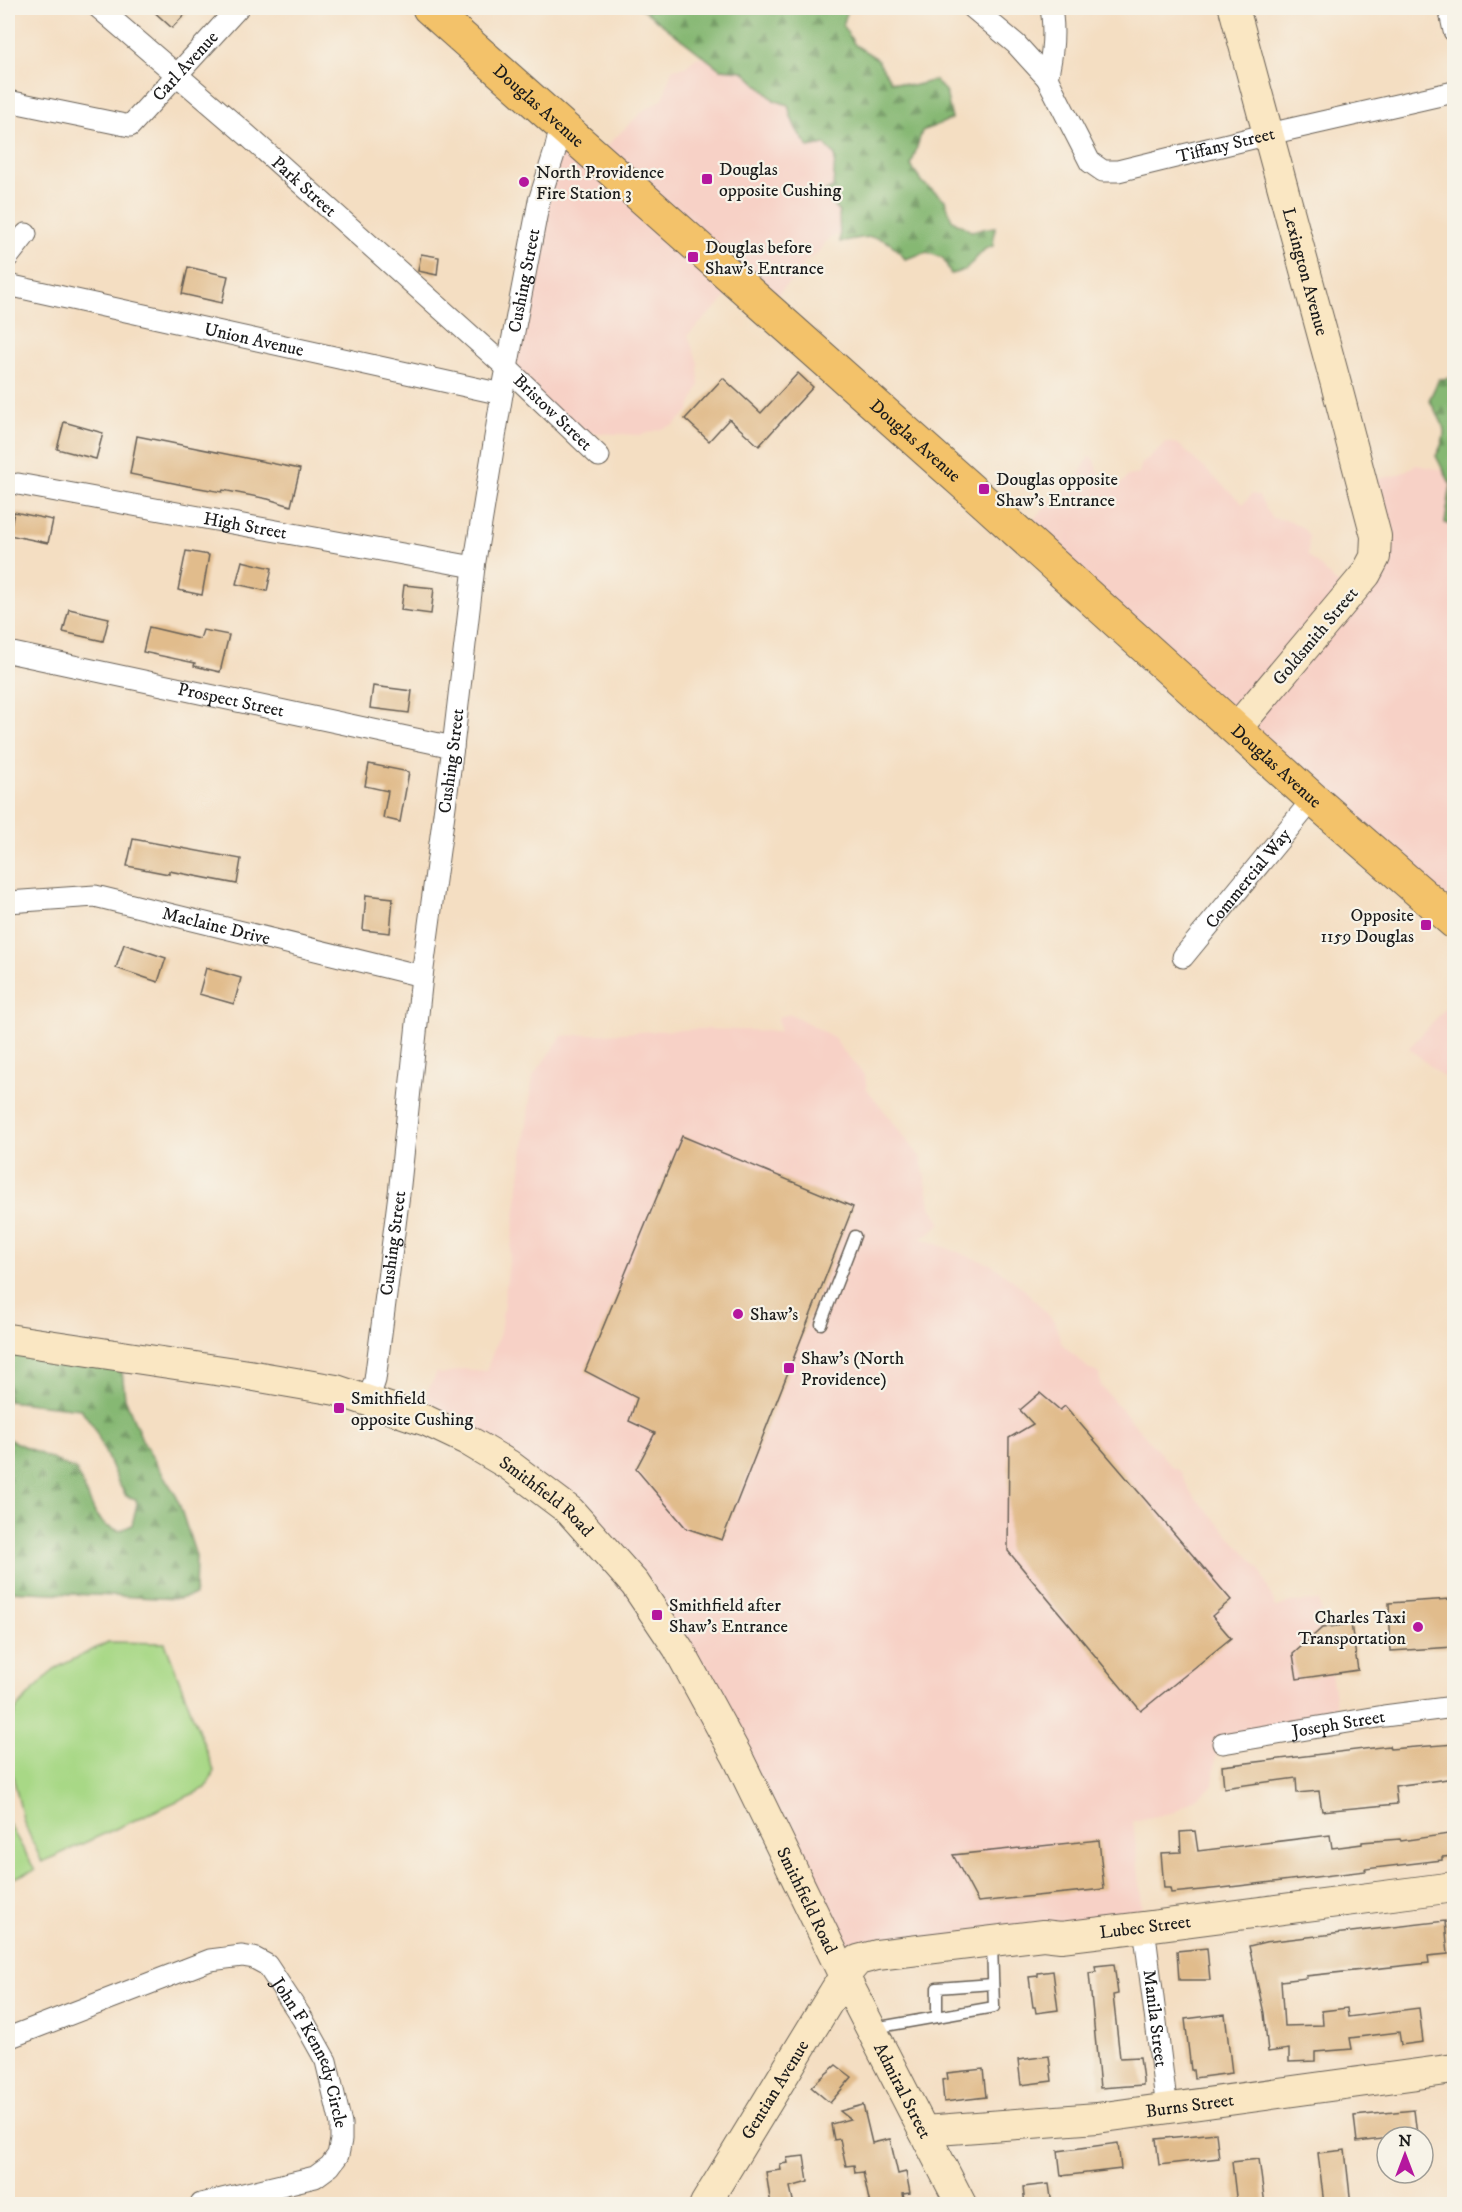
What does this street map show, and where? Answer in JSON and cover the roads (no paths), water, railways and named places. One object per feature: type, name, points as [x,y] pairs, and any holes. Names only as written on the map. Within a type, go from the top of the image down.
[{"type":"main road","name":"Douglas Avenue","points":[[429,8],[1313,799],[1455,922]]},
{"type":"street","name":"Park Street","points":[[99,8],[177,74],[507,368]]},
{"type":"street","name":"Carl Avenue","points":[[8,101],[130,126],[238,8]]},
{"type":"street","name":"Tiffany Street","points":[[973,8],[1016,44],[1047,78],[1090,162],[1103,171],[1118,171],[1455,92]]},
{"type":"street","points":[[1047,78],[1054,37],[1051,8]]},
{"type":"street","name":"Lexington Avenue","points":[[1234,8],[1376,536]]},
{"type":"street","points":[[1449,8],[1455,31]]},
{"type":"street","name":"Cushing Street","points":[[368,1401],[375,1380],[399,1194],[422,976],[453,747],[474,567],[507,368],[540,201],[561,125]]},
{"type":"street","points":[[8,257],[26,234]]},
{"type":"street","name":"Union Avenue","points":[[8,285],[502,394]]},
{"type":"street","name":"Bristow Street","points":[[507,368],[599,456]]},
{"type":"street","name":"High Street","points":[[18,483],[474,567]]},
{"type":"street","name":"Goldsmith Street","points":[[1236,729],[1366,574],[1375,557],[1376,536]]},
{"type":"street","name":"Prospect Street","points":[[8,652],[453,747]]},
{"type":"street","name":"Commercial Way","points":[[1183,957],[1313,799]]},
{"type":"street","name":"Maclaine Drive","points":[[8,902],[95,896],[422,976]]},
{"type":"street","name":"Smithfield Road","points":[[8,1339],[336,1390],[427,1421],[476,1445],[509,1465],[570,1510],[635,1584],[678,1648],[736,1756],[844,1976]]},
{"type":"street","name":"Joseph Street","points":[[1223,1743],[1384,1716],[1455,1707]]},
{"type":"street","name":"Lubec Street","points":[[844,1976],[858,1960],[877,1955],[1043,1935],[1061,1937],[1455,1887]]},
{"type":"street","name":"Manila Street","points":[[1144,1927],[1167,2109]]},
{"type":"street","name":"John F Kennedy Circle","points":[[8,2038],[210,1960],[242,1956],[254,1958],[267,1965],[302,2018],[326,2061],[341,2124],[338,2155],[315,2176],[229,2201],[201,2205]]},
{"type":"street","name":"Admiral Street","points":[[844,1976],[961,2205]]},
{"type":"street","name":"Gentian Avenue","points":[[705,2205],[844,1976]]},
{"type":"street","name":"Burns Street","points":[[924,2131],[1097,2118],[1455,2069]]},
{"type":"lane","points":[[821,1324],[855,1236]]},
{"type":"lane","points":[[870,2028],[994,2007],[992,1941]]},
{"type":"lane","points":[[937,2017],[936,1988],[993,1984]]},
{"type":"place","name":"Douglas opposite Cushing","points":[[707,179]]},
{"type":"place","name":"North Providence Fire Station 3","points":[[524,182]]},
{"type":"place","name":"Douglas before Shaw's Entrance","points":[[693,257]]},
{"type":"place","name":"Douglas opposite Shaw's Entrance","points":[[984,489]]},
{"type":"place","name":"Opposite 1159 Douglas","points":[[1426,925]]},
{"type":"place","name":"Shaw's","points":[[738,1314]]},
{"type":"place","name":"Shaw's (North Providence)","points":[[789,1368]]},
{"type":"place","name":"Smithfield opposite Cushing","points":[[339,1408]]},
{"type":"place","name":"Smithfield after Shaw's Entrance","points":[[657,1615]]},
{"type":"place","name":"Charles Taxi Transportation","points":[[1418,1627]]}]
